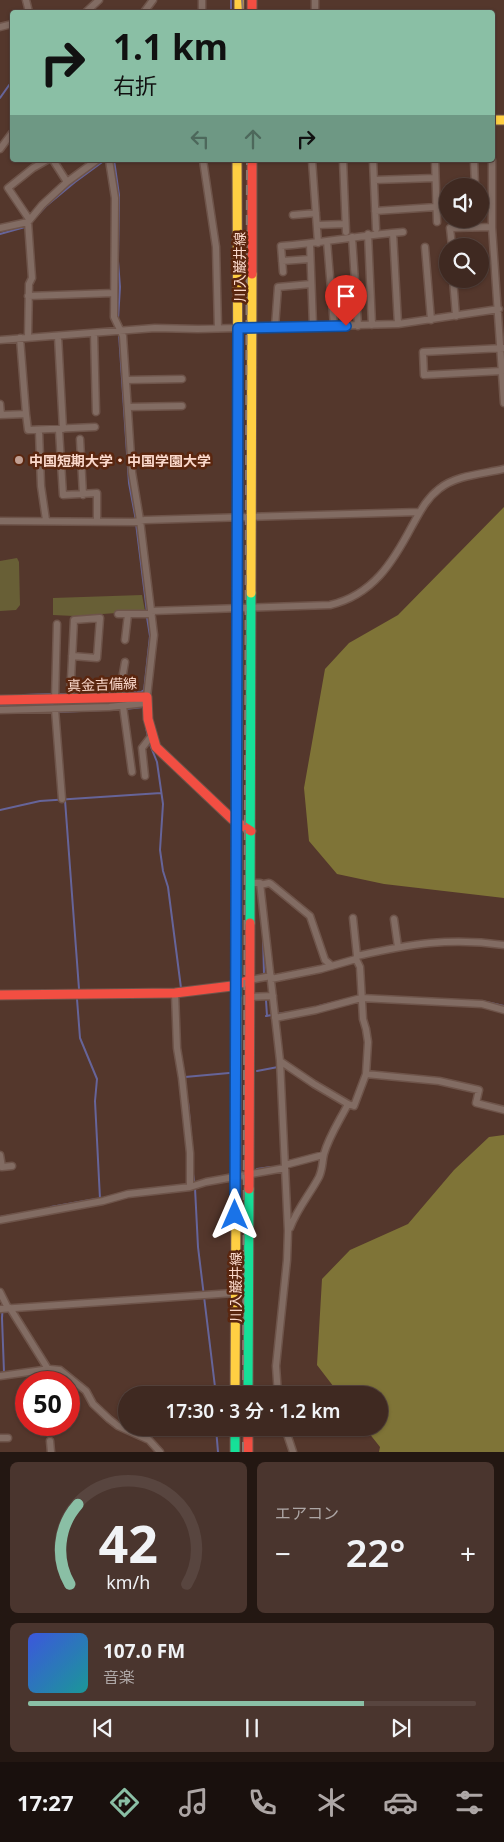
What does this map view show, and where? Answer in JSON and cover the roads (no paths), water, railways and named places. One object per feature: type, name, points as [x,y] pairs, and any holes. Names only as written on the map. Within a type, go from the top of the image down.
[{"type":"main road","name":"川入巌井線","points":[[235,1386],[238,608],[237,162]]},
{"type":"main road","name":"川入巌井線","points":[[248,1386],[252,162]]},
{"type":"main road","name":"真金吉備線","points":[[0,700],[55,704],[70,696],[122,701],[146,700],[149,738],[156,747],[236,822],[251,831]]},
{"type":"main road","points":[[0,995],[178,992],[237,985],[250,980]]},
{"type":"main road","points":[[235,1436],[235,1452]]},
{"type":"main road","points":[[248,1436],[248,1452]]},
{"type":"street","points":[[88,10],[99,0]]},
{"type":"street","points":[[0,149],[10,136]]},
{"type":"street","points":[[28,338],[28,296],[29,284],[32,278],[30,230],[28,220],[8,188],[44,162]]},
{"type":"street","points":[[54,162],[67,182]]},
{"type":"street","points":[[0,228],[28,220],[67,182],[94,162]]},
{"type":"street","points":[[110,162],[115,198],[114,317],[123,336],[137,521],[149,613],[154,635],[146,700]]},
{"type":"street","points":[[203,162],[216,247],[218,328]]},
{"type":"street","points":[[312,162],[318,243]]},
{"type":"street","points":[[343,162],[346,232]]},
{"type":"street","points":[[373,162],[376,229]]},
{"type":"street","points":[[434,162],[436,222]]},
{"type":"street","points":[[474,162],[475,178]]},
{"type":"street","points":[[492,162],[492,227],[499,309],[502,317],[504,400]]},
{"type":"street","points":[[374,180],[435,178]]},
{"type":"street","points":[[375,211],[436,207]]},
{"type":"street","points":[[293,215],[316,213]]},
{"type":"street","points":[[317,225],[345,224]]},
{"type":"street","points":[[451,238],[450,228],[492,227]]},
{"type":"street","points":[[283,272],[281,246],[318,243],[368,234],[403,232]]},
{"type":"street","points":[[393,233],[398,324]]},
{"type":"street","points":[[368,234],[372,325]]},
{"type":"street","points":[[352,237],[358,326]]},
{"type":"street","points":[[326,241],[334,326]]},
{"type":"street","points":[[310,244],[313,326]]},
{"type":"street","points":[[425,247],[431,320]]},
{"type":"street","points":[[282,261],[310,259]]},
{"type":"street","points":[[275,327],[278,286],[311,284]]},
{"type":"street","points":[[454,288],[456,316]]},
{"type":"street","points":[[28,296],[114,293]]},
{"type":"street","points":[[0,340],[120,330],[398,324],[499,309]]},
{"type":"street","points":[[94,333],[96,412]]},
{"type":"street","points":[[58,336],[63,495],[97,493],[97,521]]},
{"type":"street","points":[[20,338],[28,430],[95,427]]},
{"type":"street","points":[[502,348],[423,352],[424,375],[503,375]]},
{"type":"street","points":[[126,380],[182,379]]},
{"type":"street","points":[[0,404],[0,415],[26,414]]},
{"type":"street","points":[[128,407],[182,406]]},
{"type":"street","points":[[39,431],[41,486],[46,520]]},
{"type":"street","points":[[80,439],[83,494]]},
{"type":"street","points":[[118,614],[330,605],[353,598],[373,583],[388,567],[399,551],[419,512],[432,495],[447,483],[504,469]]},
{"type":"street","points":[[0,521],[137,521],[419,512]]},
{"type":"street","points":[[125,640],[128,614]]},
{"type":"street","points":[[70,696],[72,656],[74,620],[100,618],[97,658],[72,656]]},
{"type":"street","points":[[57,624],[55,704],[62,799]]},
{"type":"street","points":[[125,662],[122,701],[132,772]]},
{"type":"street","points":[[0,710],[55,704],[122,701]]},
{"type":"street","points":[[145,776],[142,748],[149,738]]},
{"type":"street","points":[[130,758],[142,756]]},
{"type":"street","points":[[250,882],[260,883],[260,885],[271,884],[310,916],[325,960],[332,966]]},
{"type":"street","points":[[260,885],[280,1061],[288,1231],[287,1260],[276,1366],[277,1386]]},
{"type":"street","points":[[280,1061],[314,1084],[354,1106],[366,1074],[368,1042],[363,1020],[360,967],[356,957],[353,918]]},
{"type":"street","points":[[394,919],[398,947]]},
{"type":"street","points":[[250,980],[271,978],[332,966],[356,957],[417,943],[473,941],[504,945]]},
{"type":"street","points":[[178,992],[177,1048],[182,1078],[192,1186]]},
{"type":"street","points":[[250,998],[273,996]]},
{"type":"street","points":[[275,1015],[316,1010],[361,996],[482,1004],[504,1010]]},
{"type":"street","points":[[366,1074],[439,1081],[479,1090],[476,1103],[504,1110]]},
{"type":"street","points":[[288,1231],[295,1214],[324,1166],[323,1156],[348,1104]]},
{"type":"street","points":[[0,1155],[2,1167],[12,1166]]},
{"type":"street","points":[[0,1220],[103,1201],[128,1194],[192,1186],[248,1175],[323,1156]]},
{"type":"street","points":[[0,1292],[5,1308],[47,1367]]},
{"type":"street","points":[[5,1308],[248,1292]]},
{"type":"street","points":[[0,1376],[47,1367],[60,1370],[86,1391],[93,1404],[109,1419],[118,1426],[149,1440],[160,1452]]},
{"type":"street","points":[[288,1436],[293,1452],[289,1452]]},
{"type":"street","points":[[0,1438],[8,1438]]},
{"type":"street","points":[[50,1442],[51,1452]]},
{"type":"waterway","points":[[231,0],[231,10]]},
{"type":"waterway","points":[[92,10],[98,5]]},
{"type":"waterway","points":[[0,98],[10,84]]},
{"type":"waterway","points":[[29,224],[46,206],[102,162]]},
{"type":"waterway","points":[[114,162],[119,195],[118,261],[120,287],[118,319]]},
{"type":"waterway","points":[[0,234],[25,227]]},
{"type":"waterway","points":[[119,334],[129,483],[135,515],[147,612]]},
{"type":"waterway","points":[[144,691],[150,636],[147,617]]},
{"type":"waterway","points":[[123,693],[141,692],[144,690]]},
{"type":"waterway","points":[[73,694],[118,693]]},
{"type":"waterway","points":[[23,695],[53,694]]},
{"type":"waterway","points":[[58,694],[68,694]]},
{"type":"waterway","points":[[0,706],[125,702]]},
{"type":"waterway","points":[[125,709],[143,707]]},
{"type":"waterway","points":[[58,712],[103,710]]},
{"type":"waterway","points":[[30,712],[53,712]]},
{"type":"waterway","points":[[0,713],[21,713]]},
{"type":"waterway","points":[[146,727],[148,737]]},
{"type":"waterway","points":[[149,742],[157,762],[163,804],[160,850],[163,871],[168,887],[181,988]]},
{"type":"waterway","points":[[0,810],[40,801],[161,793]]},
{"type":"waterway","points":[[65,800],[79,989]]},
{"type":"waterway","points":[[263,934],[264,974]]},
{"type":"waterway","points":[[77,999],[80,1038],[97,1079],[95,1101],[100,1199]]},
{"type":"waterway","points":[[266,1000],[267,1016]]},
{"type":"waterway","points":[[319,1006],[343,1000]]},
{"type":"waterway","points":[[482,1001],[504,1006]]},
{"type":"waterway","points":[[277,1014],[297,1011]]},
{"type":"waterway","points":[[266,1016],[272,1015]]},
{"type":"waterway","points":[[257,1071],[278,1067]]},
{"type":"waterway","points":[[185,1077],[229,1073]]},
{"type":"waterway","points":[[188,1102],[193,1157]]},
{"type":"waterway","points":[[257,1169],[271,1167]]},
{"type":"waterway","points":[[193,1174],[198,1247],[215,1386]]},
{"type":"waterway","points":[[51,1207],[96,1199]]},
{"type":"waterway","points":[[0,1217],[17,1214]]},
{"type":"waterway","points":[[3,1302],[4,1372]]},
{"type":"waterway","points":[[0,1373],[15,1371]]},
{"type":"waterway","points":[[217,1436],[218,1452]]},
{"type":"railway","points":[[242,0],[243,10]]},
{"type":"railway","points":[[243,1386],[247,162]]},
{"type":"railway","points":[[243,1436],[243,1452]]},
{"type":"place","name":"中国短期大学・中国学園大学","points":[[19,460]]}]
